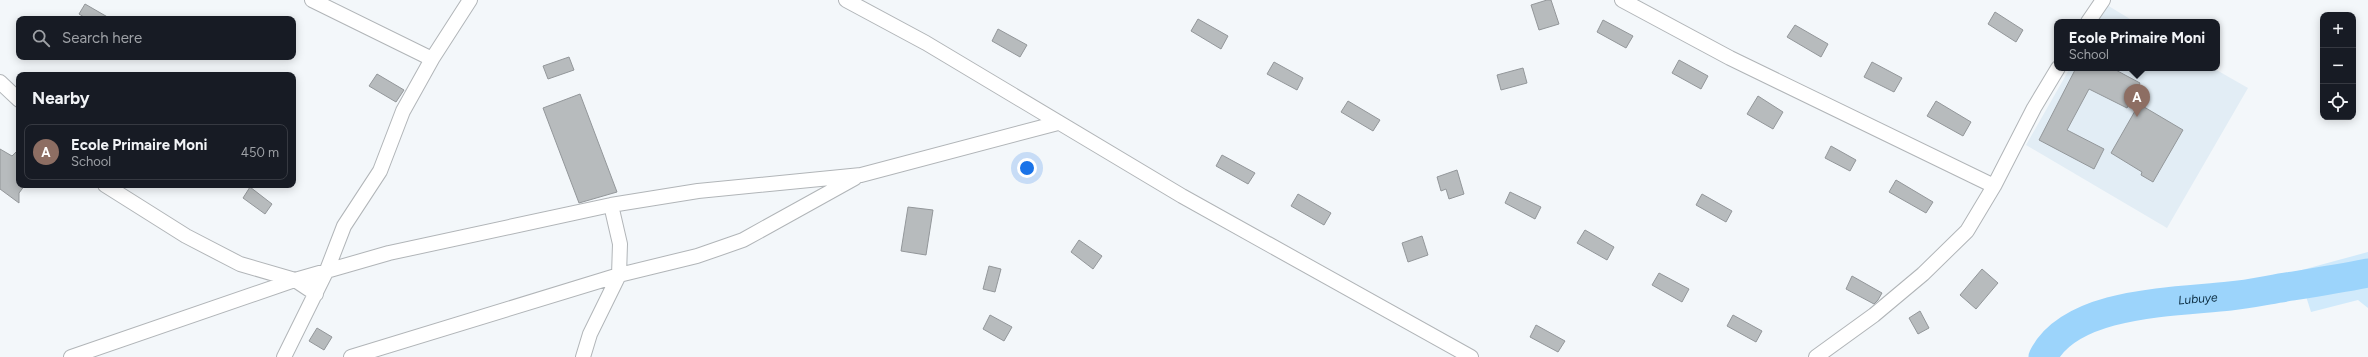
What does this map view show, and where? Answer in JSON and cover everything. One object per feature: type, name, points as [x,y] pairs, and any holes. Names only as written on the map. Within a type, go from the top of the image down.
[{"type":"street","points":[[312,0],[432,60]]},
{"type":"street","points":[[284,357],[328,270],[344,226],[380,171],[403,111],[432,60],[470,0]]},
{"type":"street","points":[[846,0],[926,43],[1182,196],[1471,357]]},
{"type":"street","points":[[1622,0],[1730,58],[1994,186]]},
{"type":"street","points":[[2090,19],[2103,0]]},
{"type":"street","points":[[1816,357],[1874,315],[1923,274],[1967,231],[1994,186],[2034,108],[2056,71]]},
{"type":"street","points":[[0,82],[16,97]]},
{"type":"street","points":[[71,357],[295,280],[389,253],[611,205],[698,191],[862,175],[1058,123]]},
{"type":"street","points":[[351,357],[619,275],[697,256],[743,240],[862,175]]},
{"type":"street","points":[[110,188],[186,236],[240,264],[295,280],[316,294]]},
{"type":"street","points":[[583,357],[590,334],[619,275],[620,244],[611,205]]},
{"type":"shaded area","points":[[2107,5],[2130,19],[2099,19]]},
{"type":"shaded area","points":[[2068,71],[2218,71],[2248,88],[2167,228],[2026,145]]},
{"type":"shaded area","points":[[2368,252],[2368,308],[2358,300],[2311,312],[2298,271]]},
{"type":"building","points":[[1551,0],[1559,24],[1539,30],[1531,5]]},
{"type":"building","points":[[85,4],[106,16],[82,16],[79,14]]},
{"type":"building","points":[[1995,12],[2023,30],[2016,42],[1988,24]]},
{"type":"building","points":[[1198,19],[1228,36],[1221,49],[1191,31]]},
{"type":"building","points":[[1603,20],[1633,36],[1626,48],[1597,32]]},
{"type":"building","points":[[1795,25],[1828,44],[1821,57],[1787,37]]},
{"type":"building","points":[[998,29],[1027,45],[1020,57],[992,41]]},
{"type":"building","points":[[569,57],[574,70],[548,79],[543,66]]},
{"type":"building","points":[[1679,60],[1708,76],[1701,89],[1672,73]]},
{"type":"building","points":[[1274,62],[1303,78],[1297,90],[1267,74]]},
{"type":"building","points":[[1872,62],[1902,78],[1894,92],[1864,77]]},
{"type":"building","points":[[1523,68],[1527,83],[1501,90],[1497,75]]},
{"type":"building","points":[[2074,71],[2118,71],[2140,83],[2127,108],[2089,89],[2067,130],[2104,149],[2094,169],[2039,140]]},
{"type":"building","points":[[377,74],[404,90],[396,102],[369,86]]},
{"type":"building","points":[[580,94],[617,192],[579,203],[543,108]]},
{"type":"building","points":[[1758,96],[1783,112],[1773,129],[1747,114]]},
{"type":"building","points":[[1348,101],[1380,120],[1373,131],[1341,112]]},
{"type":"building","points":[[1936,101],[1971,122],[1963,136],[1927,116]]},
{"type":"building","points":[[2139,104],[2183,130],[2153,182],[2141,175],[2142,172],[2111,153]]},
{"type":"building","points":[[1831,146],[1856,160],[1850,171],[1825,158]]},
{"type":"building","points":[[0,149],[12,156],[16,152],[16,188],[23,188],[19,193],[19,203],[0,189]]},
{"type":"building","points":[[1222,155],[1255,173],[1248,184],[1216,166]]},
{"type":"building","points":[[1457,170],[1464,194],[1449,199],[1446,189],[1441,191],[1437,177]]},
{"type":"building","points":[[1896,180],[1933,202],[1926,213],[1889,192]]},
{"type":"building","points":[[249,188],[251,188],[272,204],[265,214],[243,198]]},
{"type":"building","points":[[1510,192],[1541,207],[1535,219],[1505,203]]},
{"type":"building","points":[[1298,194],[1331,213],[1324,225],[1291,206]]},
{"type":"building","points":[[1702,194],[1732,211],[1726,222],[1696,205]]},
{"type":"building","points":[[908,207],[933,210],[926,255],[901,251]]},
{"type":"building","points":[[1585,230],[1614,247],[1607,260],[1577,243]]},
{"type":"building","points":[[1422,236],[1428,255],[1408,262],[1402,243]]},
{"type":"building","points":[[1079,240],[1102,256],[1093,269],[1071,252]]},
{"type":"building","points":[[989,266],[1001,269],[995,292],[983,289]]},
{"type":"building","points":[[1982,269],[1998,283],[1976,309],[1960,295]]},
{"type":"building","points":[[1659,273],[1689,289],[1682,302],[1652,285]]},
{"type":"building","points":[[1852,276],[1882,293],[1874,304],[1846,289]]},
{"type":"building","points":[[1920,311],[1929,328],[1918,334],[1909,318]]},
{"type":"building","points":[[990,315],[1012,327],[1004,341],[983,329]]},
{"type":"building","points":[[1733,315],[1762,331],[1756,342],[1727,326]]},
{"type":"building","points":[[1536,325],[1565,341],[1558,352],[1530,337]]},
{"type":"building","points":[[317,328],[332,337],[324,350],[309,341]]},
{"type":"waterway","name":"Lubuye","points":[[2043,357],[2057,339],[2076,325],[2100,315],[2127,308],[2154,303],[2246,294],[2368,273]]},
{"type":"place","name":"Ecole Primaire Moni","points":[[2137,117]]}]
